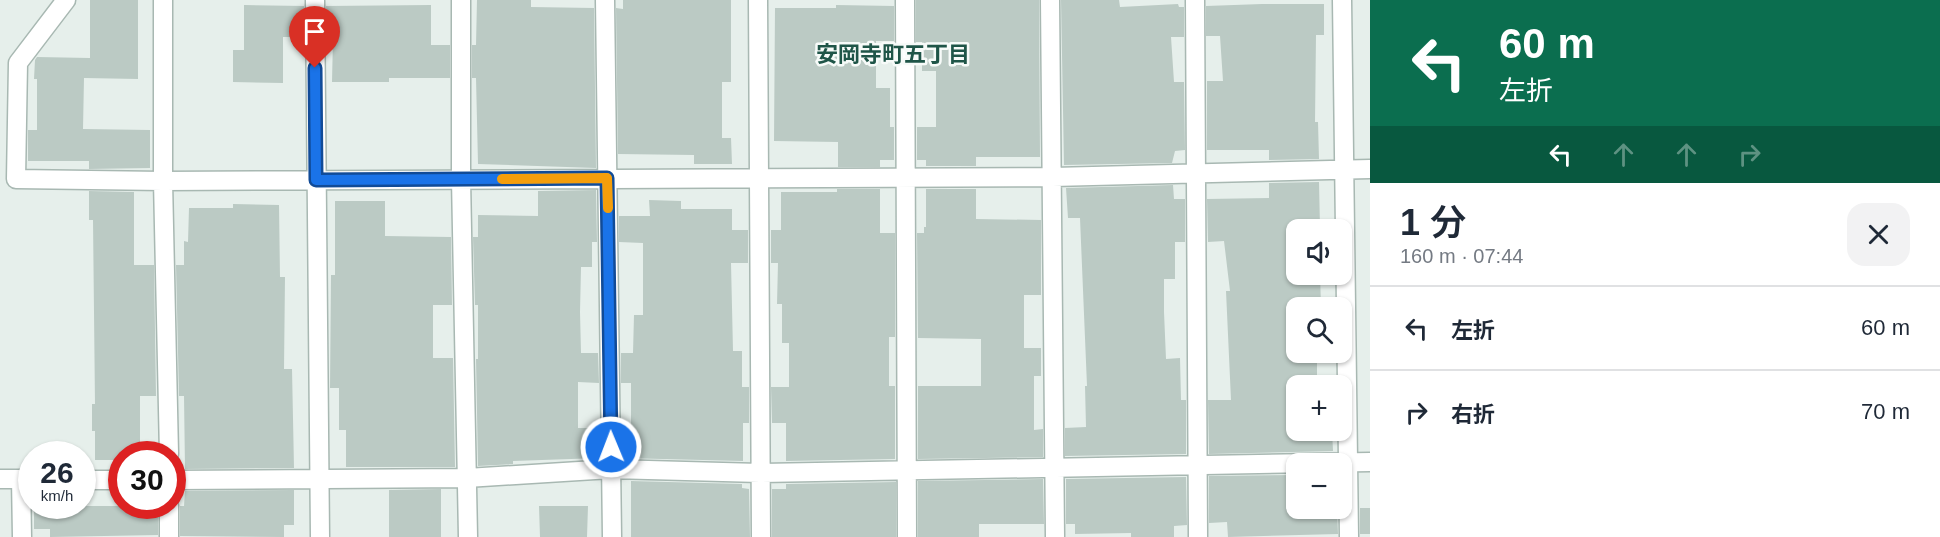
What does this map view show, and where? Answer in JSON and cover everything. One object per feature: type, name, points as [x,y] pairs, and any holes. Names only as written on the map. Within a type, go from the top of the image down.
[{"type":"street","points":[[66,0],[18,63],[16,179],[164,181],[1053,177],[1370,169]]},
{"type":"street","points":[[163,0],[169,441]]},
{"type":"street","points":[[315,0],[320,537]]},
{"type":"street","points":[[461,0],[461,179],[468,537]]},
{"type":"street","points":[[605,0],[612,537]]},
{"type":"street","points":[[758,0],[761,537]]},
{"type":"street","points":[[905,0],[907,537]]},
{"type":"street","points":[[1050,0],[1055,537]]},
{"type":"street","points":[[1195,0],[1197,175],[1195,465],[1198,537]]},
{"type":"street","points":[[1342,0],[1348,453]]},
{"type":"street","points":[[1352,462],[1370,462]]},
{"type":"street","points":[[186,480],[466,478],[611,469],[760,473],[1286,463]]},
{"type":"street","points":[[0,479],[18,479]]},
{"type":"street","points":[[22,537],[23,519]]},
{"type":"street","points":[[169,519],[169,537]]},
{"type":"street","points":[[1349,519],[1349,537]]},
{"type":"building","points":[[90,0],[138,0],[138,79],[84,78],[83,129],[150,130],[150,168],[89,169],[89,161],[28,161],[28,130],[37,130],[35,60],[37,57],[90,58]]},
{"type":"building","points":[[477,0],[531,0],[531,7],[594,8],[596,168],[478,164],[476,78],[472,78],[472,45],[476,45]]},
{"type":"building","points":[[623,0],[731,0],[731,82],[722,82],[722,138],[731,138],[732,164],[694,164],[694,155],[618,154],[616,8],[623,9]]},
{"type":"building","points":[[916,0],[1039,0],[1040,157],[976,157],[976,166],[926,166],[926,160],[917,160],[917,127],[936,127],[936,71],[922,71],[922,42],[916,42]]},
{"type":"building","points":[[1061,0],[1119,0],[1120,7],[1178,4],[1179,7],[1184,7],[1184,37],[1171,37],[1174,82],[1184,82],[1185,150],[1175,151],[1172,163],[1064,165]]},
{"type":"building","points":[[1324,4],[1324,35],[1316,35],[1315,122],[1318,122],[1319,159],[1269,160],[1269,150],[1207,150],[1207,81],[1223,81],[1220,36],[1206,36],[1206,6]]},
{"type":"building","points":[[244,5],[304,6],[304,37],[283,37],[283,83],[233,82],[233,50],[244,50]]},
{"type":"building","points":[[431,5],[431,45],[450,45],[450,78],[389,78],[389,82],[332,82],[333,38],[327,37],[326,6]]},
{"type":"building","points":[[836,5],[894,6],[894,41],[876,41],[876,88],[890,88],[890,127],[894,127],[894,160],[880,160],[880,167],[838,167],[838,142],[774,141],[775,8],[836,8]]},
{"type":"building","points":[[1319,182],[1320,219],[1286,219],[1286,285],[1320,285],[1321,297],[1286,297],[1286,363],[1317,363],[1317,375],[1286,375],[1286,441],[1333,441],[1333,451],[1209,454],[1208,400],[1231,400],[1226,291],[1230,291],[1224,241],[1208,242],[1207,199],[1269,198],[1269,183]]},
{"type":"building","points":[[1173,185],[1174,199],[1185,199],[1185,242],[1175,242],[1175,279],[1164,279],[1166,359],[1180,358],[1181,400],[1186,400],[1186,454],[1065,456],[1065,428],[1086,427],[1085,386],[1087,386],[1080,218],[1068,218],[1066,188]]},
{"type":"building","points":[[837,189],[880,189],[880,233],[895,233],[895,337],[889,337],[889,386],[895,386],[895,459],[786,461],[786,423],[772,423],[771,387],[789,387],[789,343],[782,343],[782,304],[777,304],[778,263],[771,263],[771,230],[781,230],[781,192],[837,192]]},
{"type":"building","points":[[926,189],[976,189],[976,219],[1041,220],[1041,295],[1024,295],[1024,348],[1041,348],[1041,376],[1034,376],[1034,430],[1043,429],[1043,457],[918,459],[918,386],[981,386],[981,339],[918,338],[917,233],[924,233],[924,227],[926,227]]},
{"type":"building","points":[[596,190],[597,242],[592,242],[592,267],[581,267],[580,312],[581,353],[598,353],[599,383],[578,382],[578,428],[599,428],[600,458],[513,461],[513,464],[478,466],[476,359],[478,359],[478,305],[475,305],[473,237],[478,237],[478,215],[538,216],[538,191]]},
{"type":"building","points":[[89,191],[134,192],[134,265],[154,265],[156,396],[140,396],[140,441],[108,441],[108,460],[96,460],[95,431],[92,431],[92,404],[95,404],[93,220],[89,220]]},
{"type":"building","points":[[649,200],[681,201],[681,209],[732,209],[732,230],[748,230],[748,263],[731,263],[733,351],[742,351],[742,387],[749,387],[749,423],[743,423],[743,461],[622,458],[622,428],[631,428],[631,383],[621,383],[621,353],[633,353],[634,315],[643,315],[643,243],[619,242],[619,216],[650,216]]},
{"type":"building","points":[[335,201],[385,201],[385,236],[451,237],[452,305],[433,305],[433,358],[453,358],[455,467],[346,467],[346,430],[339,430],[339,388],[330,388],[331,275],[335,275]]},
{"type":"building","points":[[233,204],[279,205],[280,277],[285,277],[284,369],[292,369],[294,468],[186,469],[184,396],[179,396],[176,265],[184,265],[184,241],[188,242],[189,208],[233,208]]},
{"type":"building","points":[[1286,475],[1286,519],[1337,519],[1338,534],[1228,537],[1227,522],[1209,523],[1209,476]]},
{"type":"building","points":[[1186,477],[1187,525],[1174,526],[1174,537],[1131,537],[1131,533],[1075,534],[1075,524],[1066,524],[1066,479]]},
{"type":"building","points":[[1043,479],[1044,524],[979,524],[979,537],[918,537],[918,481]]},
{"type":"building","points":[[631,481],[742,484],[742,488],[749,489],[750,537],[631,537]]},
{"type":"building","points":[[896,482],[896,537],[772,537],[772,489],[786,489],[786,484]]},
{"type":"building","points":[[441,489],[441,537],[389,537],[389,490]]},
{"type":"building","points":[[294,490],[294,525],[284,525],[284,537],[180,536],[180,519],[186,519],[186,491]]},
{"type":"building","points":[[96,506],[108,506],[108,519],[158,519],[158,535],[50,537],[50,529],[34,529],[34,519],[96,519]]},
{"type":"building","points":[[539,506],[588,506],[587,537],[540,537]]},
{"type":"building","points":[[1360,508],[1370,508],[1370,534],[1360,534]]},
{"type":"slow traffic","points":[[502,179],[607,178],[608,208]]},
{"type":"district","name":"安岡寺町五丁目","points":[[893,54]]},
{"type":"route","points":[[315,68],[316,180],[607,178],[611,447]]}]
